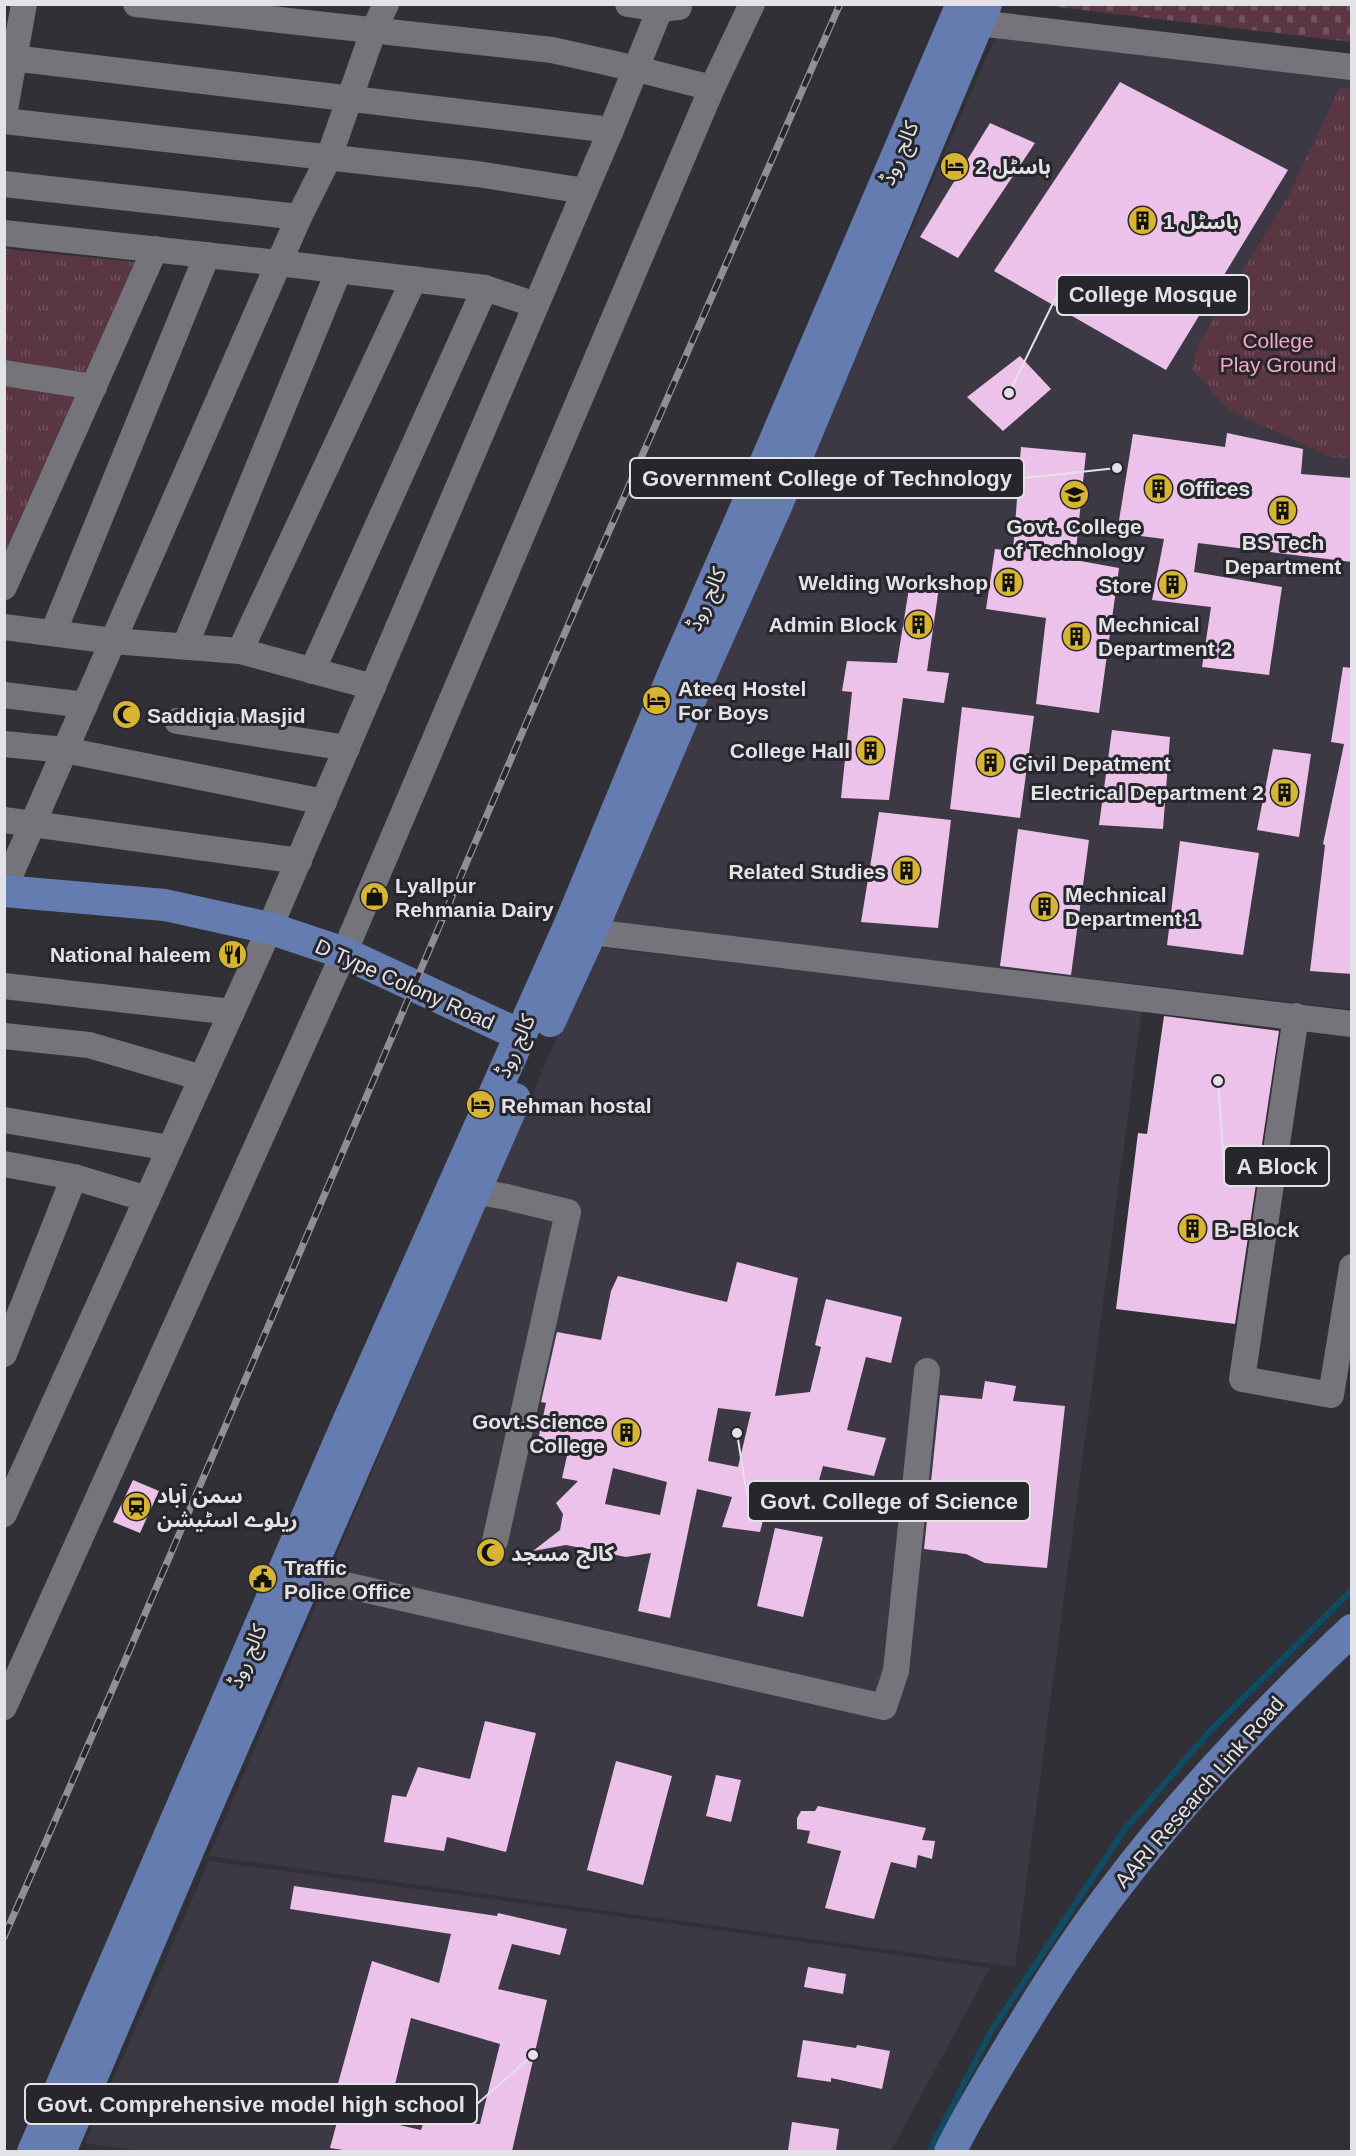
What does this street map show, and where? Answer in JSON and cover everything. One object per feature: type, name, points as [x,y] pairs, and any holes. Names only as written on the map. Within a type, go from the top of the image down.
[{"type":"main road","name":"کالج روڈ","points":[[60,2151],[207,1806],[777,504],[976,11]]},
{"type":"main road","name":"کالج روڈ","points":[[33,2151],[347,1424],[574,913],[675,670],[757,483],[976,11]]},
{"type":"main road","name":"D Type Colony Road","points":[[4,890],[165,905],[267,934],[341,959],[517,1041]]},
{"type":"main road","name":"D Type Colony Road","points":[[4,903],[230,932],[267,934]]},
{"type":"main road","name":"AARI Research Link Road","points":[[950,2151],[968,2115],[1047,1984],[1116,1887],[1182,1805],[1240,1740],[1294,1684],[1352,1630]]},
{"type":"street","points":[[4,115],[10,58],[24,4]]},
{"type":"street","points":[[136,4],[552,50],[712,88]]},
{"type":"street","points":[[4,890],[299,217],[329,157],[386,4]]},
{"type":"street","points":[[4,1514],[267,934],[611,130],[638,69],[669,8],[628,4]]},
{"type":"street","points":[[4,1707],[341,959],[712,88],[752,4]]},
{"type":"street","points":[[976,11],[1352,67]]},
{"type":"street","points":[[10,58],[611,130]]},
{"type":"street","points":[[4,121],[477,174],[585,191]]},
{"type":"street","points":[[4,184],[299,217]]},
{"type":"street","points":[[4,233],[485,288],[536,305]]},
{"type":"street","points":[[4,587],[155,249]]},
{"type":"street","points":[[53,633],[207,255]]},
{"type":"street","points":[[184,646],[339,270]]},
{"type":"street","points":[[240,651],[414,279]]},
{"type":"street","points":[[312,671],[485,288]]},
{"type":"street","points":[[4,373],[94,387]]},
{"type":"street","points":[[4,627],[113,641],[240,651],[373,687]]},
{"type":"street","points":[[4,696],[85,705]]},
{"type":"street","points":[[177,722],[347,748]]},
{"type":"street","points":[[4,744],[65,750],[324,802]]},
{"type":"street","points":[[4,820],[299,861]]},
{"type":"street","points":[[591,932],[1352,1023]]},
{"type":"street","points":[[4,986],[232,1012]]},
{"type":"street","points":[[1296,1016],[1242,1379],[1331,1395],[1352,1267]]},
{"type":"street","points":[[4,1036],[89,1045],[202,1078]]},
{"type":"street","points":[[4,1120],[170,1148]]},
{"type":"street","points":[[6,1169],[74,1176],[147,1199]]},
{"type":"street","points":[[4,1354],[74,1176]]},
{"type":"street","points":[[475,1191],[568,1212],[495,1541]]},
{"type":"street","points":[[308,1574],[345,1585],[884,1707],[896,1671],[927,1371]]},
{"type":"shaded area","name":"Govt. College of Technology","points":[[997,33],[1351,66],[1351,1009],[610,923]]},
{"type":"shaded area","points":[[595,947],[1142,1009],[1015,1967],[209,1856]]},
{"type":"shaded area","points":[[209,1861],[990,1968],[891,2151],[148,2152],[85,2143]]},
{"type":"green space","points":[[1041,5],[1351,5],[1351,42]]},
{"type":"green space","name":"College Play Ground","points":[[1340,87],[1352,88],[1351,458],[1331,457],[1229,410],[1192,369],[1198,345],[1289,195]]},
{"type":"green space","points":[[5,249],[135,262],[5,552]]},
{"type":"building","name":"ہاسٹل 1","points":[[1120,82],[1288,170],[1166,370],[994,271]]},
{"type":"building","name":"ہاسٹل 2","points":[[990,123],[1035,143],[958,258],[920,237]]},
{"type":"building","points":[[1020,356],[1051,389],[1003,431],[967,397]]},
{"type":"building","points":[[1227,433],[1303,449],[1301,474],[1352,478],[1352,562],[1198,543],[1194,572],[1282,587],[1269,675],[1202,667],[1211,607],[1152,600],[1164,539],[1117,533],[1133,434],[1225,447]]},
{"type":"building","points":[[1021,447],[1086,453],[1075,560],[1119,568],[1099,713],[1036,704],[1046,618],[986,609],[995,549],[1013,551]]},
{"type":"building","points":[[910,582],[939,587],[927,671],[949,673],[944,703],[903,698],[889,800],[841,798],[852,692],[842,691],[847,661],[897,663]]},
{"type":"building","points":[[1343,667],[1352,668],[1352,974],[1310,971],[1325,845],[1323,844],[1344,744],[1331,742]]},
{"type":"building","name":"Civil Depatment","points":[[962,707],[1034,716],[1020,818],[950,809]]},
{"type":"building","points":[[1112,730],[1170,737],[1163,829],[1099,825]]},
{"type":"building","name":"Electrical Department 2","points":[[1273,749],[1311,754],[1299,837],[1257,830]]},
{"type":"building","name":"Related Studies","points":[[879,812],[951,820],[938,928],[861,922]]},
{"type":"building","name":"Mechnical Department 1","points":[[1018,829],[1089,840],[1071,975],[1000,966]]},
{"type":"building","points":[[1180,841],[1259,853],[1243,955],[1167,945]]},
{"type":"building","name":"B- Block","points":[[1164,1016],[1279,1031],[1235,1324],[1116,1309],[1138,1133],[1147,1134]]},
{"type":"building","name":"Govt.Science College","points":[[737,1262],[798,1278],[775,1396],[810,1392],[821,1347],[815,1345],[826,1299],[902,1317],[891,1363],[866,1357],[847,1430],[886,1438],[874,1476],[823,1466],[815,1495],[773,1482],[760,1532],[722,1527],[732,1497],[697,1489],[670,1618],[638,1611],[651,1553],[626,1557],[566,1545],[533,1551],[560,1530],[563,1514],[556,1503],[578,1481],[562,1478],[569,1447],[538,1440],[546,1403],[541,1402],[557,1332],[601,1340],[611,1291],[618,1276],[727,1302]],"holes":[[[718,1408],[751,1412],[738,1467],[708,1461]],[[613,1468],[667,1482],[660,1515],[605,1504]]]},
{"type":"building","points":[[985,1381],[1016,1386],[1013,1401],[1065,1406],[1047,1568],[985,1563],[966,1554],[924,1549],[940,1395],[982,1399]]},
{"type":"building","name":"سمن آباد ریلوے اسٹیشن","points":[[133,1480],[159,1491],[140,1533],[113,1522]]},
{"type":"building","points":[[775,1528],[823,1537],[803,1617],[757,1606]]},
{"type":"building","points":[[485,1721],[536,1733],[506,1852],[447,1837],[444,1851],[384,1842],[392,1795],[406,1797],[418,1767],[470,1779]]},
{"type":"building","points":[[616,1761],[672,1776],[643,1885],[587,1870]]},
{"type":"building","points":[[716,1775],[741,1780],[731,1822],[706,1816]]},
{"type":"building","points":[[818,1806],[926,1828],[922,1840],[935,1841],[932,1859],[918,1855],[916,1868],[891,1862],[874,1919],[825,1908],[841,1851],[807,1843],[810,1831],[797,1829],[797,1818],[801,1811],[815,1811]]},
{"type":"building","points":[[294,1886],[497,1916],[498,1913],[567,1929],[560,1955],[512,1944],[498,1989],[547,2000],[512,2151],[350,2151],[330,2148],[343,2100],[334,2098],[372,1961],[439,1983],[451,1934],[290,1909]],"holes":[[[411,2018],[500,2044],[480,2124],[447,2121],[448,2110],[429,2106],[421,2130],[386,2122]]]},
{"type":"building","points":[[808,1967],[846,1974],[843,1994],[804,1987]]},
{"type":"building","points":[[803,2040],[856,2048],[857,2045],[890,2051],[882,2089],[831,2078],[831,2082],[797,2077]]},
{"type":"building","points":[[792,2122],[839,2129],[836,2151],[788,2151]]},
{"type":"waterway","points":[[929,2152],[990,2033],[1125,1829],[1210,1731],[1352,1590]]},
{"type":"railway","points":[[4,1937],[124,1663],[585,586],[840,4]]},
{"type":"place","name":"ہاسٹل 2","points":[[954,166]]},
{"type":"place","name":"ہاسٹل 1","points":[[1142,221]]},
{"type":"place","name":"College Mosque","points":[[1009,393]]},
{"type":"place","name":"Government College of Technology","points":[[1117,468]]},
{"type":"place","name":"Offices","points":[[1158,488]]},
{"type":"place","name":"Govt. College of Technology","points":[[1074,495]]},
{"type":"place","name":"BS Tech Department","points":[[1283,511]]},
{"type":"place","name":"Welding Workshop","points":[[1009,582]]},
{"type":"place","name":"Store","points":[[1173,585]]},
{"type":"place","name":"Admin Block","points":[[918,624]]},
{"type":"place","name":"Mechnical Department 2","points":[[1077,636]]},
{"type":"place","name":"Ateeq Hostel For Boys","points":[[657,700]]},
{"type":"place","name":"Saddiqia Masjid","points":[[126,715]]},
{"type":"place","name":"College Hall","points":[[871,750]]},
{"type":"place","name":"Civil Depatment","points":[[991,763]]},
{"type":"place","name":"Electrical Department 2","points":[[1285,792]]},
{"type":"place","name":"Related Studies","points":[[907,871]]},
{"type":"place","name":"Lyallpur Rehmania Dairy","points":[[374,897]]},
{"type":"place","name":"Mechnical Department 1","points":[[1044,906]]},
{"type":"place","name":"National haleem","points":[[232,954]]},
{"type":"place","name":"A Block","points":[[1218,1081]]},
{"type":"place","name":"Rehman hostal","points":[[480,1105]]},
{"type":"place","name":"B- Block","points":[[1193,1229]]},
{"type":"place","name":"Govt.Science College","points":[[626,1433]]},
{"type":"place","name":"Govt. College of Science","points":[[737,1433]]},
{"type":"place","name":"سمن آباد ریلوے اسٹیشن","points":[[136,1507]]},
{"type":"place","name":"کالج مسجد","points":[[490,1553]]},
{"type":"place","name":"Traffic Police Office","points":[[263,1579]]},
{"type":"place","name":"Govt. Comprehensive model high school","points":[[533,2055]]}]
